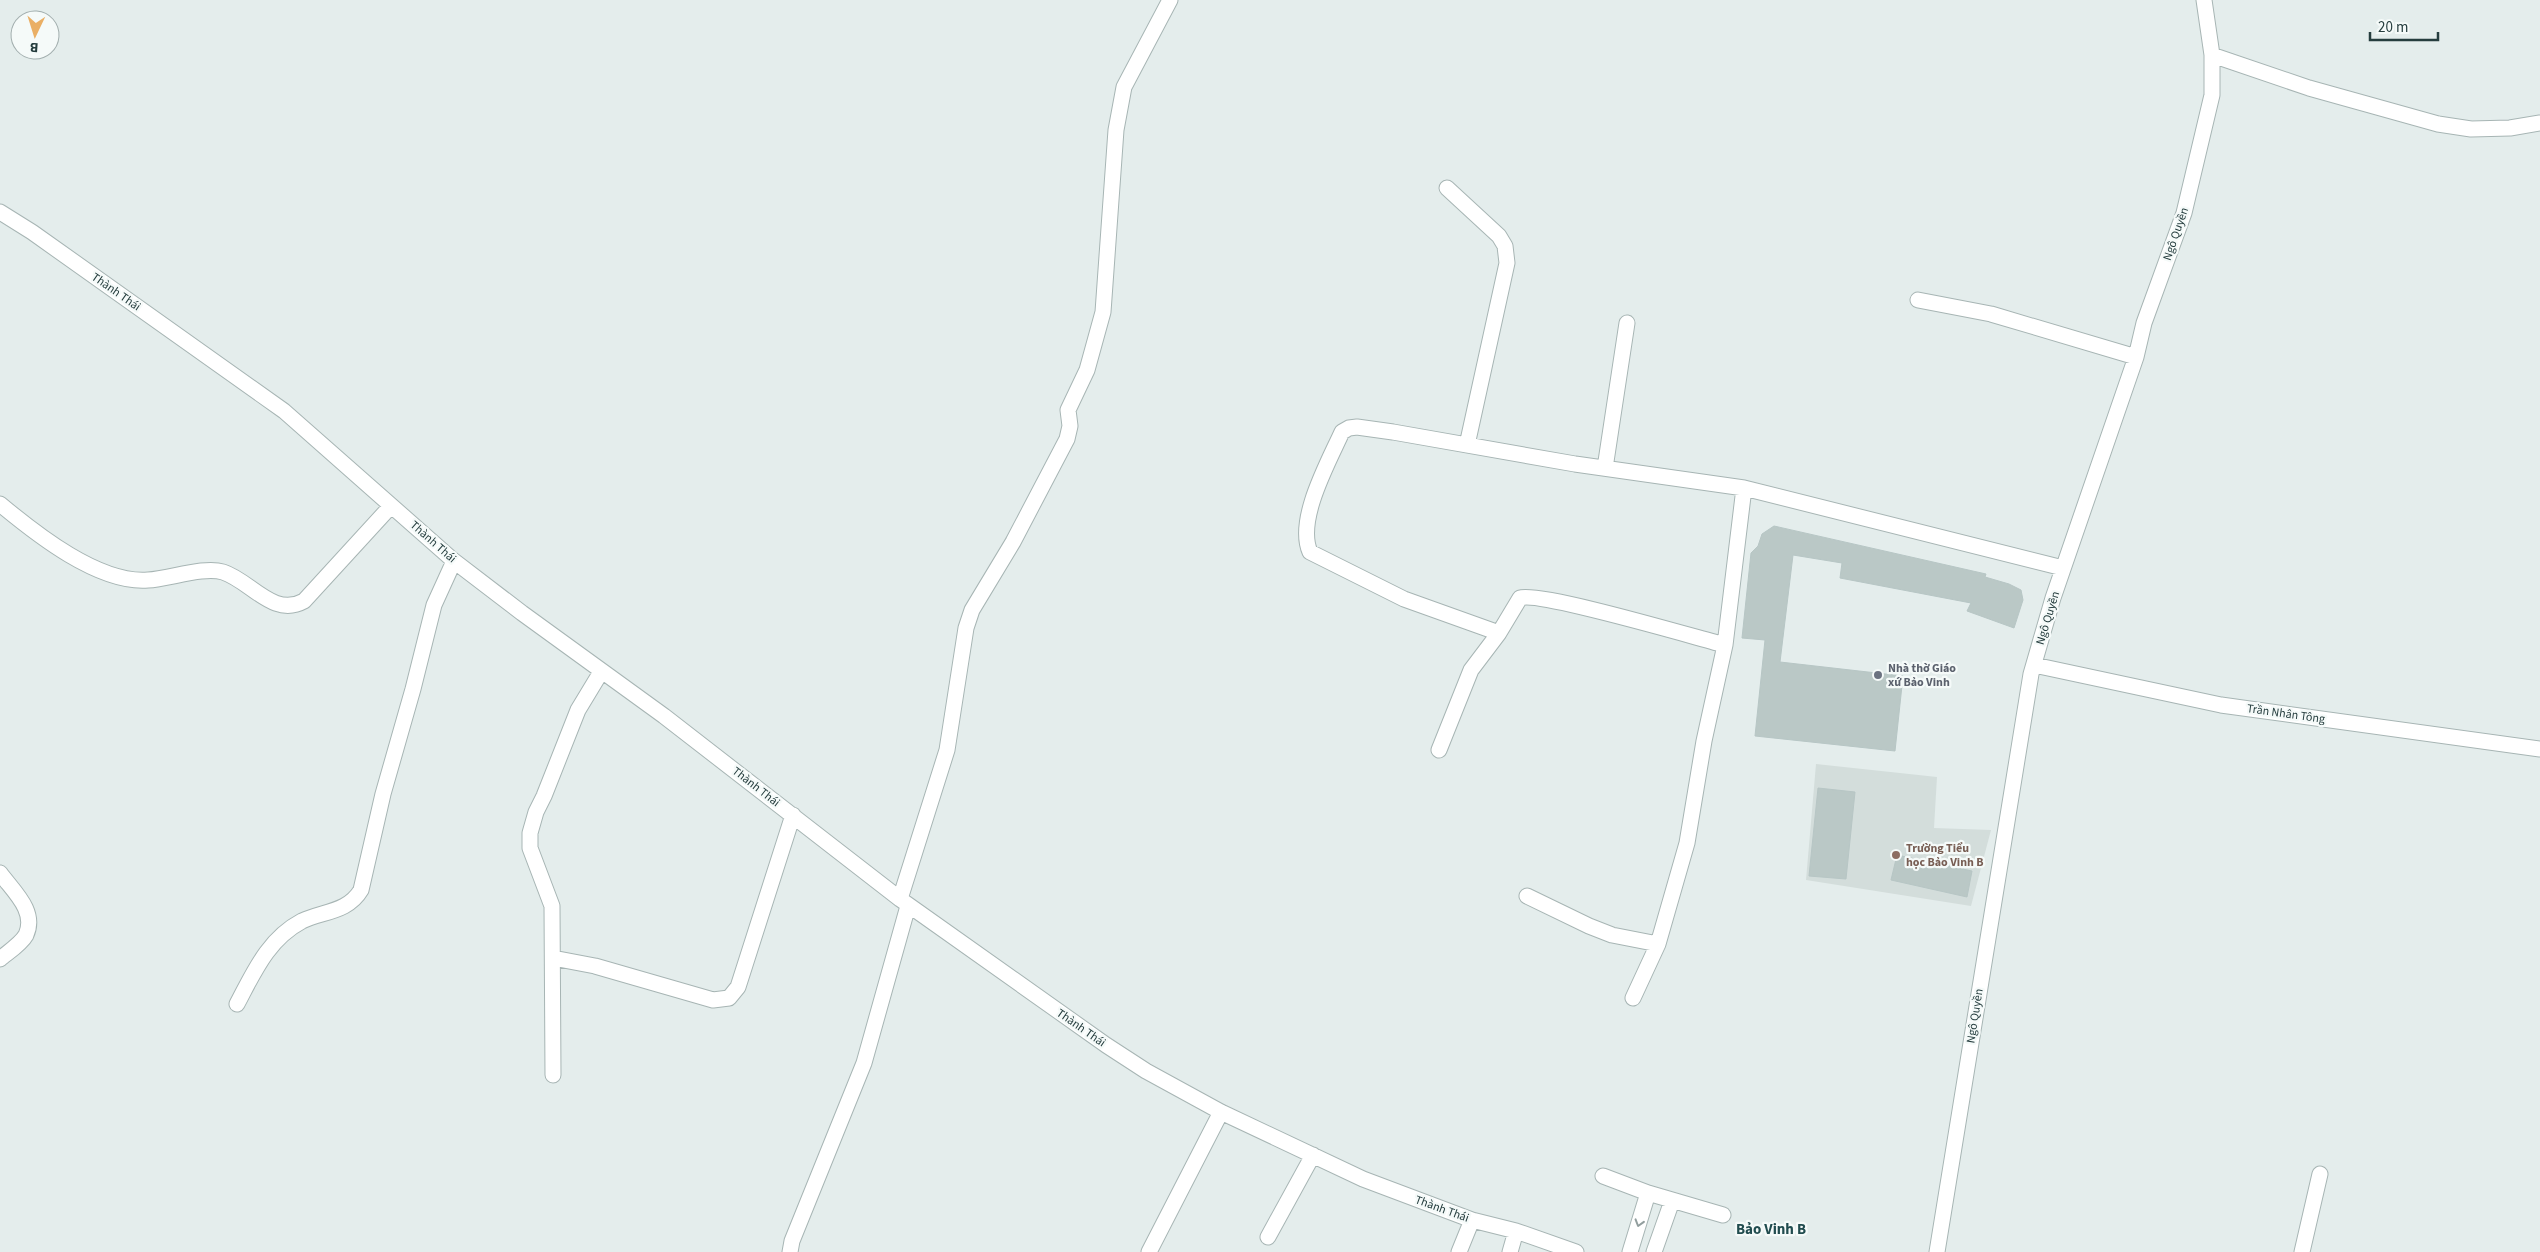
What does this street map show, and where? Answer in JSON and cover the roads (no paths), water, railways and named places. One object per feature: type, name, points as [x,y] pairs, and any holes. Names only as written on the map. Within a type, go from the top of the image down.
[{"type":"street","points":[[790,1252],[792,1242],[864,1063],[904,902],[947,750],[966,628],[972,610],[1013,542],[1068,440],[1070,426],[1068,410],[1087,370],[1103,312],[1116,130],[1124,87],[1170,0]]},
{"type":"street","name":"Ngô Quyền","points":[[1937,1252],[2034,666],[2063,568],[2136,357],[2144,323],[2184,212],[2203,139],[2212,95],[2212,54],[2204,0]]},
{"type":"street","points":[[2212,54],[2309,88],[2438,124],[2471,129],[2510,128],[2540,123]]},
{"type":"street","points":[[1447,188],[1498,236],[1505,246],[1507,263],[1467,445]]},
{"type":"street","name":"Thành Thái","points":[[0,212],[32,232],[284,411],[454,561],[601,672],[664,716],[904,902],[1106,1046],[1146,1071],[1221,1112],[1364,1179],[1472,1220],[1516,1231],[1576,1252]]},
{"type":"street","points":[[1918,300],[1991,314],[2136,357]]},
{"type":"street","points":[[1605,468],[1627,323]]},
{"type":"street","points":[[1499,633],[1404,599],[1324,561],[1310,552],[1306,537],[1316,490],[1342,432],[1357,427],[1605,468],[1744,488],[2063,568]]},
{"type":"street","points":[[1633,998],[1658,944],[1687,843],[1704,741],[1725,645],[1744,488]]},
{"type":"street","points":[[0,504],[41,538],[84,562],[122,579],[148,580],[221,571],[234,576],[258,594],[281,606],[295,605],[304,601],[391,506]]},
{"type":"street","points":[[237,1004],[263,954],[283,934],[303,921],[340,908],[354,900],[361,890],[383,794],[434,605],[454,561]]},
{"type":"street","points":[[1439,750],[1472,670],[1499,633],[1516,602],[1526,596],[1725,645]]},
{"type":"street","name":"Trần Nhân Tông","points":[[2034,666],[2221,705],[2540,749]]},
{"type":"street","points":[[553,1075],[552,906],[530,848],[530,833],[536,812],[578,710],[601,672]]},
{"type":"street","points":[[553,958],[595,966],[713,1000],[729,998],[738,987],[794,815]]},
{"type":"street","points":[[0,873],[26,907],[29,921],[25,936],[0,959]]},
{"type":"street","points":[[1527,896],[1612,935],[1658,944]]},
{"type":"street","points":[[1149,1252],[1221,1112]]},
{"type":"street","points":[[1268,1237],[1313,1155]]},
{"type":"street","points":[[2302,1252],[2320,1174]]},
{"type":"street","points":[[1603,1176],[1648,1193],[1723,1216]]},
{"type":"street","points":[[1630,1252],[1648,1193]]},
{"type":"street","points":[[1654,1252],[1672,1201]]},
{"type":"street","points":[[1459,1252],[1472,1220]]},
{"type":"street","points":[[1510,1252],[1516,1231]]},
{"type":"place","name":"Nhà thờ Giáo xứ Bảo Vinh","points":[[1878,675]]},
{"type":"place","name":"Trường Tiểu học Bảo Vinh B","points":[[1896,855]]},
{"type":"district","name":"Bảo Vinh B","points":[[1771,1229]]}]
